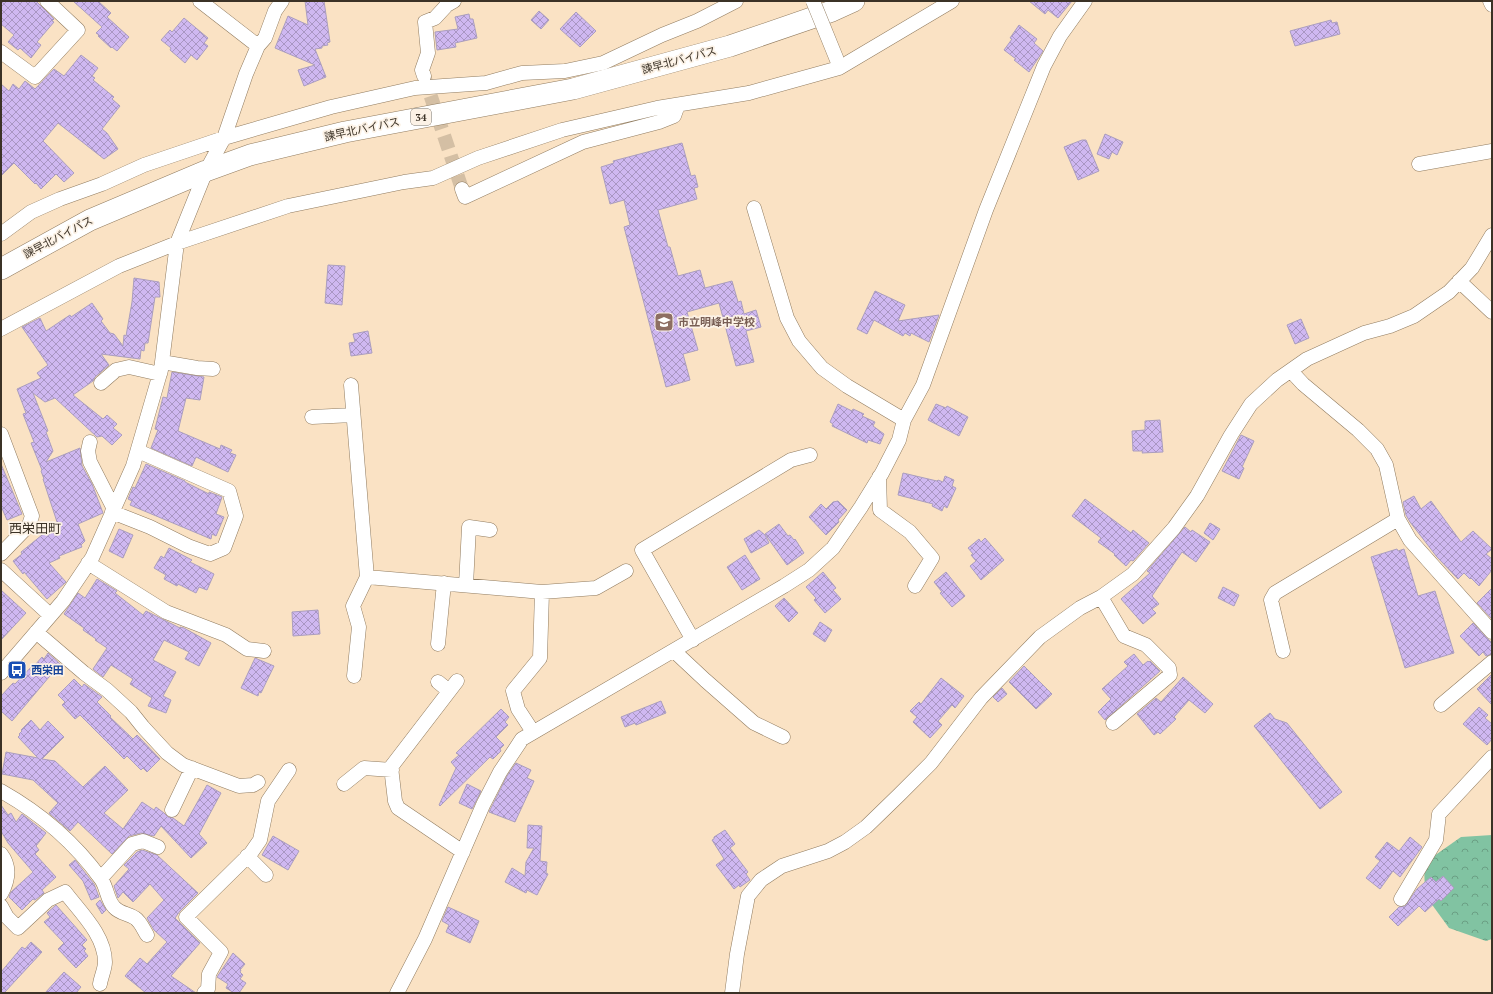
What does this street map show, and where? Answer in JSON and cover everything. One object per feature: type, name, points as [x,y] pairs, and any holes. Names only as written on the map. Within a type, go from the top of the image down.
[{"type":"highway","name":"諫早北バイパス","points":[[1,269],[90,220],[206,171],[250,155],[345,132],[573,89],[730,46],[832,11],[854,1]]},
{"type":"street","points":[[1,52],[35,77],[78,30],[48,1]]},
{"type":"street","points":[[200,1],[258,46]]},
{"type":"street","points":[[1,673],[50,615],[64,601],[92,558],[132,466],[138,450],[161,368],[177,243],[206,171],[224,138],[246,74],[258,46],[264,38],[275,11],[282,1]]},
{"type":"street","points":[[424,76],[422,70],[428,53],[425,22],[435,18],[447,5],[454,1]]},
{"type":"street","points":[[1,234],[31,212],[60,199],[102,184],[144,165],[224,138],[332,107],[408,90],[486,83],[522,73],[564,71],[603,63],[662,35],[697,21],[736,1]]},
{"type":"street","points":[[813,1],[838,64]]},
{"type":"street","points":[[1,329],[120,266],[177,243],[288,206],[404,182],[433,178],[478,158],[562,130],[678,105],[749,93],[838,64],[952,1]]},
{"type":"street","points":[[397,993],[425,938],[483,805],[500,772],[522,740],[533,732],[674,651],[809,570],[833,548],[861,507],[899,440],[904,420],[924,385],[986,210],[1044,66],[1060,36],[1085,1]]},
{"type":"street","points":[[1490,1],[1492,5]]},
{"type":"street","points":[[462,189],[465,197],[583,142],[659,122],[674,116],[678,105]]},
{"type":"street","points":[[1419,164],[1492,151]]},
{"type":"street","points":[[754,208],[787,318],[799,341],[822,368],[846,386],[904,420]]},
{"type":"street","points":[[732,993],[738,946],[748,896],[761,880],[782,866],[828,851],[840,845],[866,827],[931,764],[981,698],[1040,637],[1080,608],[1101,597],[1133,574],[1153,553],[1197,496],[1231,435],[1252,404],[1277,380],[1307,359],[1364,334],[1390,326],[1414,316],[1449,292],[1472,268],[1492,235]]},
{"type":"street","points":[[1459,281],[1492,312]]},
{"type":"street","points":[[101,383],[116,370],[129,367],[212,369]]},
{"type":"street","points":[[1291,370],[1303,384],[1358,430],[1377,449],[1386,465],[1398,519],[1410,540],[1492,632]]},
{"type":"street","points":[[351,385],[367,578],[353,606],[359,627],[354,676]]},
{"type":"street","points":[[312,417],[353,415]]},
{"type":"street","points":[[1,434],[32,516],[29,524],[1,554]]},
{"type":"street","points":[[90,442],[88,450],[90,462],[113,510],[188,546],[210,554],[224,548],[236,516],[229,491],[138,450]]},
{"type":"street","points":[[692,640],[642,550],[791,460],[810,455]]},
{"type":"street","points":[[879,476],[880,510],[910,532],[932,558],[914,586]]},
{"type":"street","points":[[1283,651],[1271,600],[1275,593],[1398,519]]},
{"type":"street","points":[[466,585],[469,528],[490,530]]},
{"type":"street","points":[[88,563],[166,612],[226,635],[247,649],[264,651]]},
{"type":"street","points":[[1,570],[50,615]]},
{"type":"street","points":[[367,578],[542,592],[596,588],[626,571]]},
{"type":"street","points":[[438,644],[444,584]]},
{"type":"street","points":[[533,732],[518,709],[513,691],[540,658],[542,592]]},
{"type":"street","points":[[1101,597],[1124,636],[1146,645],[1168,668],[1170,675],[1113,723]]},
{"type":"street","points":[[36,632],[84,673],[107,690],[131,712],[142,727],[167,753],[182,764],[239,786],[253,785],[258,782]]},
{"type":"street","points":[[674,651],[754,723],[783,737]]},
{"type":"street","points":[[1441,705],[1492,662]]},
{"type":"street","points":[[438,682],[453,686],[391,767],[395,800],[398,808],[463,852]]},
{"type":"street","points":[[1401,899],[1436,840],[1439,814],[1492,757]]},
{"type":"street","points":[[172,810],[192,768]]},
{"type":"street","points":[[344,784],[364,768],[392,770]]},
{"type":"street","points":[[204,993],[208,989],[209,974],[221,952],[186,917],[247,856],[260,840],[268,801],[289,770]]},
{"type":"street","points":[[1,791],[49,824],[79,851],[100,878],[113,906],[121,913],[136,918],[147,935]]},
{"type":"street","points":[[100,878],[132,844],[143,841],[158,847]]},
{"type":"street","points":[[1,854],[4,857],[8,869],[7,883],[1,894]]},
{"type":"street","points":[[247,856],[266,875]]},
{"type":"street","points":[[1,906],[7,917],[18,928],[48,900],[65,892],[94,929],[104,951],[105,963],[100,984]]},
{"type":"green space","points":[[1492,835],[1492,939],[1486,941],[1449,928],[1425,895],[1424,863],[1461,837]]},
{"type":"building","points":[[1,1],[36,1],[54,19],[52,21],[54,22],[37,42],[41,45],[31,58],[20,48],[18,50],[8,42],[14,35],[1,24]]},
{"type":"building","points":[[73,1],[98,1],[111,13],[107,17],[129,37],[117,51],[112,47],[111,48],[96,33],[102,27]]},
{"type":"building","points":[[305,1],[324,1],[330,42],[327,43],[328,45],[322,46],[322,48],[315,49],[326,77],[304,86],[298,70],[315,65],[275,48],[288,16],[308,25]]},
{"type":"building","points":[[1029,1],[1072,1],[1058,18],[1048,10],[1045,14]]},
{"type":"building","points":[[539,11],[549,20],[541,29],[531,20]]},
{"type":"building","points":[[576,12],[596,31],[580,47],[560,29]]},
{"type":"building","points":[[469,14],[470,19],[473,19],[477,38],[455,43],[456,47],[437,50],[435,32],[458,29],[455,17]]},
{"type":"building","points":[[184,18],[208,38],[204,43],[208,46],[197,60],[191,55],[185,63],[161,40],[170,30],[172,32]]},
{"type":"building","points":[[1331,20],[1332,23],[1337,22],[1340,34],[1295,46],[1290,31]]},
{"type":"building","points":[[1019,25],[1037,39],[1034,43],[1043,51],[1029,72],[1004,50],[1012,39],[1010,38]]},
{"type":"building","points":[[81,55],[98,68],[92,76],[95,78],[93,80],[114,97],[112,99],[120,106],[102,129],[107,133],[118,149],[104,159],[58,123],[43,141],[74,173],[64,182],[56,174],[41,189],[14,163],[1,176],[1,84],[9,91],[13,84],[19,89],[25,81],[35,89],[54,69],[64,76]]},
{"type":"building","points":[[1105,134],[1123,142],[1117,155],[1112,152],[1109,159],[1097,154]]},
{"type":"building","points":[[1082,140],[1086,140],[1099,171],[1078,180],[1064,147]]},
{"type":"building","points":[[682,143],[691,176],[695,175],[698,187],[694,188],[697,199],[658,210],[678,276],[700,270],[705,288],[732,281],[738,302],[741,301],[744,314],[756,310],[761,327],[746,331],[754,362],[736,366],[719,303],[687,312],[698,350],[683,354],[690,380],[666,387],[624,227],[630,225],[624,200],[610,204],[601,167],[614,163],[613,161]]},
{"type":"building","points":[[328,265],[345,266],[342,305],[325,303]]},
{"type":"building","points":[[134,278],[159,282],[160,297],[155,297],[148,343],[145,343],[144,351],[141,350],[140,359],[101,354],[109,365],[95,377],[93,381],[73,395],[103,419],[107,415],[117,424],[113,428],[122,435],[112,445],[102,436],[97,437],[55,398],[45,402],[33,393],[48,431],[46,432],[53,451],[46,462],[80,448],[82,466],[92,484],[103,513],[78,524],[85,541],[81,545],[82,547],[59,556],[60,558],[49,563],[66,582],[47,599],[24,572],[23,574],[13,561],[22,554],[21,552],[42,535],[56,529],[55,526],[58,525],[43,479],[42,470],[31,443],[34,442],[23,414],[26,413],[17,389],[41,378],[37,373],[48,365],[22,327],[40,318],[46,331],[92,303],[103,319],[101,321],[123,346],[124,335],[126,336],[132,302]]},
{"type":"building","points":[[875,291],[905,305],[898,321],[939,315],[929,342],[911,333],[910,336],[905,333],[903,336],[874,320],[867,334],[857,329]]},
{"type":"building","points":[[1301,319],[1309,338],[1295,344],[1287,325]]},
{"type":"building","points":[[368,331],[372,353],[351,356],[349,343],[355,342],[353,334]]},
{"type":"building","points":[[172,372],[204,377],[200,400],[186,398],[178,431],[220,449],[221,445],[232,450],[230,453],[236,455],[228,472],[196,457],[192,466],[151,448],[158,430],[155,429],[163,397],[167,398]]},
{"type":"building","points":[[838,404],[852,411],[853,409],[864,414],[862,416],[875,422],[873,426],[884,434],[880,444],[868,440],[867,443],[832,426],[833,424],[830,422]]},
{"type":"building","points":[[936,404],[946,408],[947,406],[968,417],[959,436],[928,420]]},
{"type":"building","points":[[1160,420],[1163,452],[1142,453],[1143,451],[1133,451],[1132,431],[1145,430],[1145,421]]},
{"type":"building","points":[[1241,435],[1254,441],[1242,467],[1244,468],[1239,479],[1222,471]]},
{"type":"building","points":[[1,464],[22,514],[7,520],[1,506]]},
{"type":"building","points":[[146,464],[185,481],[209,494],[209,492],[222,497],[216,514],[224,517],[216,536],[212,534],[211,539],[130,505],[132,501],[128,499]]},
{"type":"building","points":[[903,473],[943,482],[945,476],[954,480],[952,486],[956,488],[947,508],[944,506],[942,511],[932,506],[933,504],[898,495]]},
{"type":"building","points":[[1414,496],[1421,509],[1431,501],[1461,542],[1473,531],[1492,549],[1486,554],[1492,559],[1492,570],[1479,586],[1464,573],[1458,579],[1437,557],[1410,522],[1406,515],[1403,502]]},
{"type":"building","points":[[1085,499],[1131,533],[1133,530],[1149,543],[1133,561],[1131,560],[1126,566],[1114,555],[1115,554],[1098,542],[1101,538],[1072,516]]},
{"type":"building","points":[[838,501],[847,510],[838,520],[839,522],[826,535],[809,517],[821,504],[826,509],[833,502]]},
{"type":"building","points":[[1210,523],[1220,529],[1213,540],[1204,533]]},
{"type":"building","points":[[779,524],[788,536],[790,535],[794,540],[795,539],[804,553],[787,565],[765,534]]},
{"type":"building","points":[[1185,527],[1191,532],[1192,530],[1210,542],[1196,562],[1182,552],[1152,596],[1159,604],[1152,609],[1156,613],[1143,624],[1121,599],[1150,573],[1147,571]]},
{"type":"building","points":[[119,529],[133,535],[123,558],[109,551]]},
{"type":"building","points":[[759,530],[765,535],[769,543],[751,553],[744,539]]},
{"type":"building","points":[[985,538],[1004,560],[981,580],[970,566],[976,561],[968,548],[979,539],[981,542]]},
{"type":"building","points":[[169,548],[192,560],[190,562],[214,574],[207,590],[199,587],[196,593],[178,584],[177,586],[164,579],[166,575],[154,568],[161,556],[164,558]]},
{"type":"building","points":[[1397,549],[1398,551],[1404,549],[1418,596],[1435,591],[1454,653],[1405,668],[1371,557]]},
{"type":"building","points":[[745,555],[760,579],[742,590],[727,567]]},
{"type":"building","points":[[823,572],[836,588],[833,590],[841,599],[825,613],[814,600],[816,598],[806,587]]},
{"type":"building","points":[[946,572],[965,596],[952,607],[940,593],[942,592],[934,582]]},
{"type":"building","points":[[97,579],[117,591],[115,593],[143,615],[146,611],[180,628],[184,628],[211,643],[199,666],[185,659],[189,652],[164,640],[153,660],[176,672],[163,696],[171,700],[166,713],[148,706],[152,698],[130,684],[133,679],[111,665],[103,677],[93,669],[107,648],[83,630],[84,628],[64,614],[78,593],[85,598]]},
{"type":"building","points":[[1223,587],[1239,595],[1234,606],[1218,598]]},
{"type":"building","points":[[1492,588],[1492,619],[1477,603]]},
{"type":"building","points":[[1,590],[26,613],[1,640]]},
{"type":"building","points":[[784,598],[798,613],[789,622],[775,606]]},
{"type":"building","points":[[318,610],[320,634],[293,636],[292,612]]},
{"type":"building","points":[[820,622],[832,630],[825,642],[813,634]]},
{"type":"building","points":[[1473,623],[1492,643],[1492,654],[1486,656],[1483,652],[1479,656],[1460,636]]},
{"type":"building","points":[[48,653],[60,664],[12,721],[1,711],[1,696],[42,657],[44,659]]},
{"type":"building","points":[[1134,654],[1143,665],[1150,661],[1160,671],[1105,720],[1098,712],[1111,699],[1102,689],[1128,666],[1124,662]]},
{"type":"building","points":[[255,658],[274,666],[261,693],[259,692],[258,696],[241,688]]},
{"type":"building","points":[[1024,666],[1052,694],[1036,709],[1009,682]]},
{"type":"building","points":[[1492,674],[1492,705],[1477,689]]},
{"type":"building","points":[[1183,677],[1213,704],[1205,713],[1189,700],[1174,717],[1176,719],[1160,734],[1158,732],[1154,735],[1137,714],[1156,698],[1161,702]]},
{"type":"building","points":[[941,678],[964,696],[955,708],[952,705],[938,721],[942,725],[930,738],[913,722],[917,717],[910,711],[919,702],[921,704]]},
{"type":"building","points":[[74,679],[82,687],[84,684],[102,697],[97,702],[111,716],[110,717],[133,739],[137,735],[160,759],[147,772],[143,768],[141,770],[127,756],[124,759],[80,715],[75,719],[62,705],[65,702],[58,695]]},
{"type":"building","points":[[1002,688],[1007,694],[998,702],[993,697]]},
{"type":"building","points":[[661,701],[666,713],[636,725],[635,723],[625,727],[621,717]]},
{"type":"building","points":[[1479,707],[1488,715],[1485,718],[1492,724],[1492,739],[1487,745],[1463,724]]},
{"type":"building","points":[[501,709],[509,717],[505,722],[508,725],[496,737],[504,745],[500,749],[501,751],[493,759],[490,757],[440,806],[439,805],[456,768],[451,762],[459,755],[456,753]]},
{"type":"building","points":[[1270,713],[1275,719],[1287,723],[1342,792],[1320,809],[1254,726]]},
{"type":"building","points":[[31,720],[40,730],[48,721],[64,737],[42,759],[55,761],[83,787],[105,766],[128,790],[104,813],[123,829],[142,802],[154,810],[156,807],[168,817],[173,818],[184,826],[207,785],[221,793],[199,834],[207,843],[191,858],[161,826],[154,836],[141,833],[129,836],[112,854],[78,822],[70,831],[49,813],[58,803],[33,780],[2,774],[6,752],[38,758],[18,737],[22,731],[21,730]]},
{"type":"building","points":[[516,763],[531,770],[527,778],[534,781],[515,822],[489,812],[507,776]]},
{"type":"building","points":[[467,784],[481,791],[472,809],[459,803]]},
{"type":"building","points":[[1,805],[8,815],[11,813],[16,822],[22,814],[46,833],[36,846],[39,850],[35,854],[56,877],[42,890],[44,893],[35,900],[33,899],[22,910],[9,897],[11,892],[33,872],[8,843],[1,831]]},
{"type":"building","points":[[528,825],[542,826],[540,861],[547,862],[546,873],[548,874],[537,895],[527,890],[526,893],[505,882],[512,868],[525,876],[526,862],[534,848],[527,848]]},
{"type":"building","points":[[725,830],[735,844],[730,848],[748,872],[746,874],[750,880],[734,889],[716,865],[724,859],[712,840]]},
{"type":"building","points":[[273,836],[299,851],[288,870],[262,855]]},
{"type":"building","points":[[1410,837],[1422,847],[1400,877],[1393,871],[1380,889],[1366,878],[1380,861],[1375,857],[1387,842],[1399,851]]},
{"type":"building","points":[[142,850],[157,855],[198,893],[175,918],[200,943],[171,976],[196,993],[146,993],[125,976],[140,958],[147,964],[167,942],[154,930],[147,918],[164,900],[150,884],[133,902],[123,892],[118,898],[114,886],[129,869],[124,865],[137,852]]},
{"type":"building","points":[[75,860],[94,884],[99,897],[91,900],[83,881],[69,865]]},
{"type":"building","points":[[1443,876],[1454,888],[1441,901],[1439,899],[1425,912],[1419,906],[1398,926],[1389,917],[1399,907],[1405,906],[1417,889],[1431,877],[1436,882]]},
{"type":"building","points":[[100,900],[106,910],[102,914],[96,904]]},
{"type":"building","points":[[56,905],[87,940],[82,945],[86,949],[84,951],[88,956],[76,968],[58,949],[64,943],[44,922],[50,917],[47,913]]},
{"type":"building","points":[[448,907],[479,921],[470,943],[446,932],[449,925],[442,921]]},
{"type":"building","points":[[31,942],[42,952],[4,993],[1,993],[1,972],[22,947],[25,949]]},
{"type":"building","points":[[233,953],[245,964],[240,970],[243,975],[240,979],[246,983],[239,993],[234,993],[226,988],[228,984],[217,977]]},
{"type":"building","points":[[64,972],[81,987],[76,993],[45,993]]},
{"type":"tunnel","points":[[424,76],[462,189]]},
{"type":"place","name":"市立明峰中学校","points":[[664,322]]},
{"type":"place","name":"西栄田","points":[[17,670]]},
{"type":"district","name":"西栄田町","points":[[35,528]]}]
